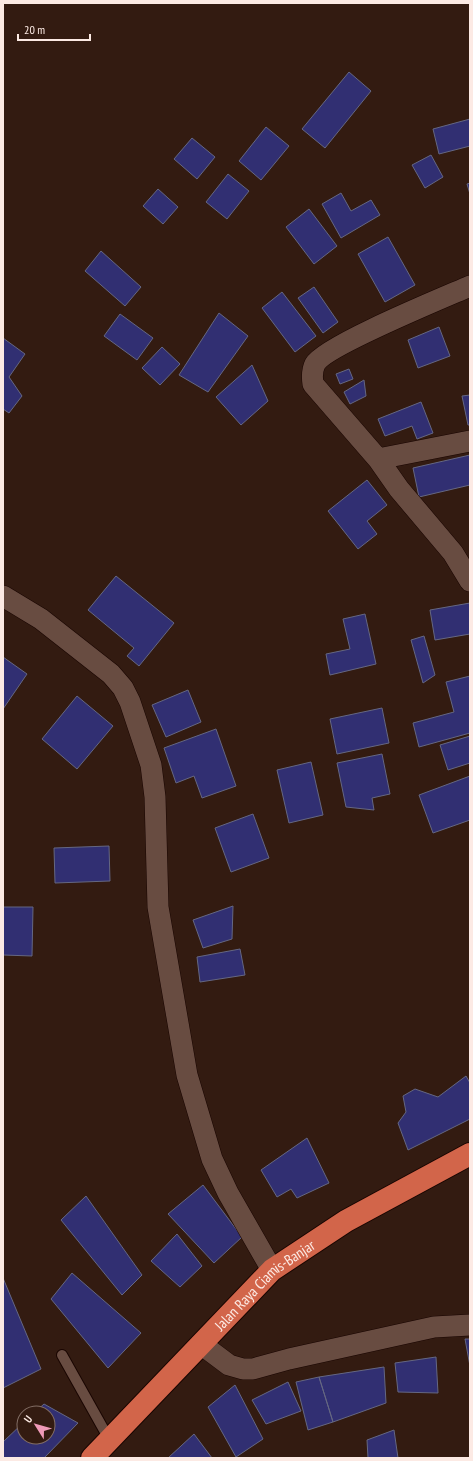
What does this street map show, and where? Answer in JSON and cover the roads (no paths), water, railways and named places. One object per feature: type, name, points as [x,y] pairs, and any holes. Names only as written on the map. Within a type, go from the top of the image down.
[{"type":"highway","name":"Jalan Raya Ciamis-Banjar","points":[[92,1458],[272,1270],[346,1221],[470,1154]]},
{"type":"street","points":[[470,286],[357,337],[322,357],[316,363],[312,374],[313,384],[378,458],[399,489],[453,553],[470,581]]},
{"type":"street","points":[[378,458],[470,441]]},
{"type":"street","points":[[3,596],[41,619],[112,674],[123,688],[130,702],[151,765],[155,797],[158,907],[187,1075],[212,1159],[228,1193],[272,1270]]},
{"type":"street","points":[[201,1344],[229,1364],[243,1369],[253,1369],[289,1359],[434,1327],[470,1325]]},
{"type":"lane","points":[[62,1355],[109,1439]]}]
